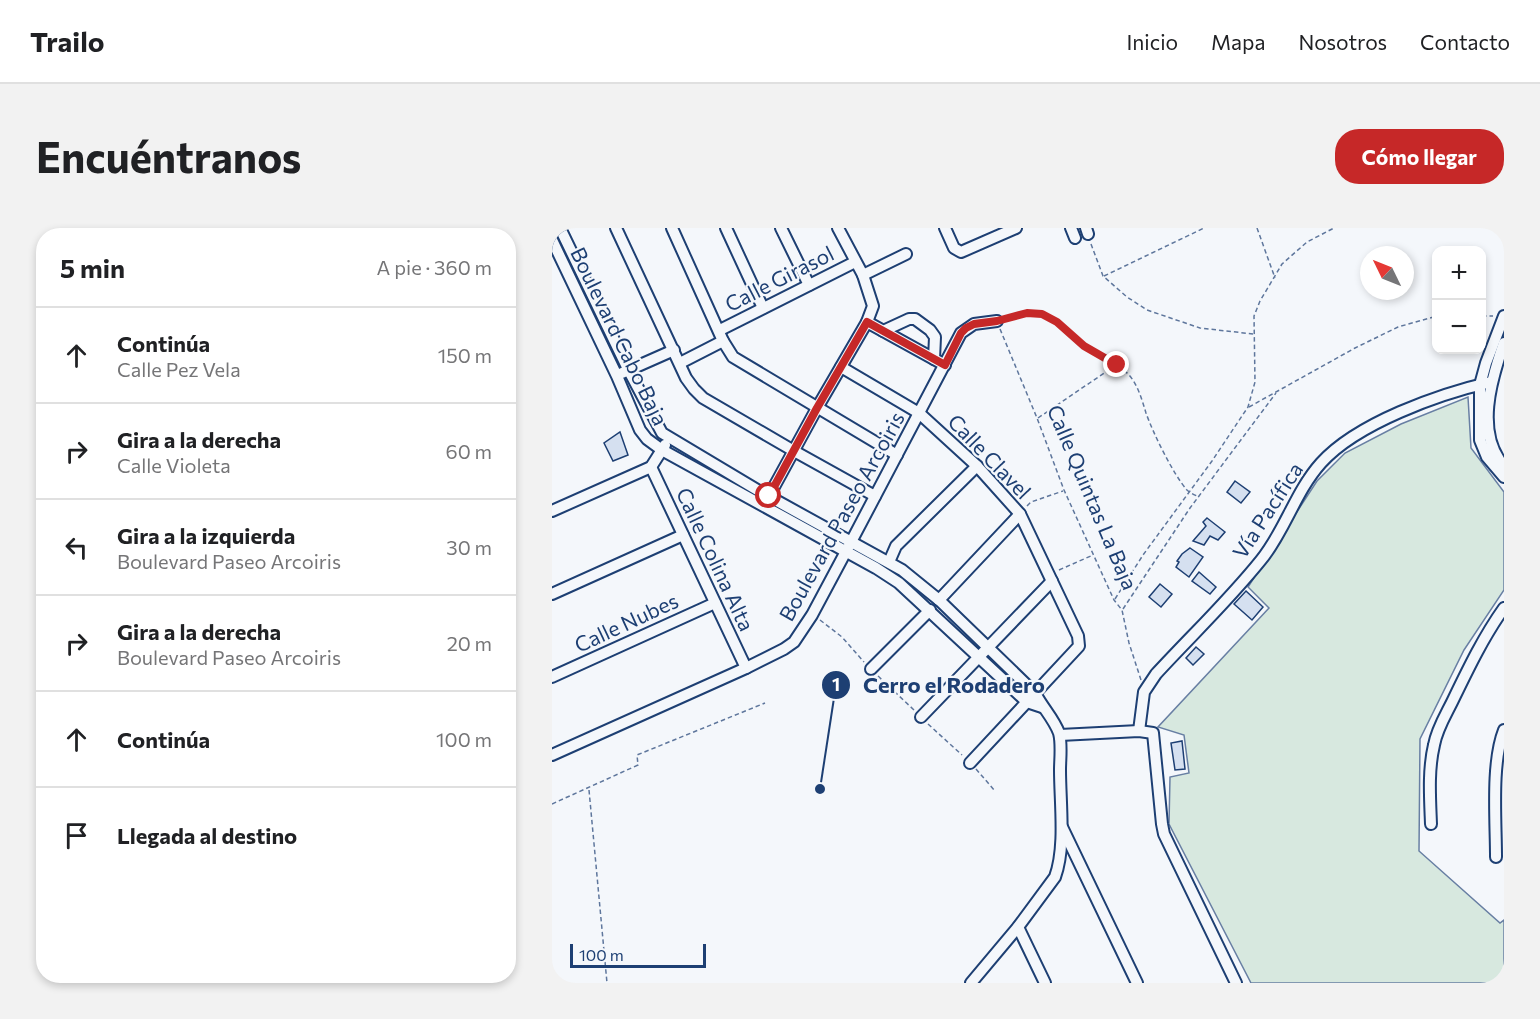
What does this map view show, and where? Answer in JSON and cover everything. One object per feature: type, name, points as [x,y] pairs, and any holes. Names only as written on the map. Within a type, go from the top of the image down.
[{"type":"street","points":[[616,228],[694,389],[704,398],[875,496]]},
{"type":"street","points":[[672,228],[733,357],[897,455]]},
{"type":"street","points":[[726,228],[763,308]]},
{"type":"street","points":[[782,228],[809,285]]},
{"type":"street","points":[[945,228],[954,248],[961,252],[1016,228]]},
{"type":"street","points":[[752,501],[764,494],[794,451],[867,322],[873,306],[862,275],[840,229]]},
{"type":"street","name":"Boulevard Cabo Baja","points":[[559,233],[662,432],[848,547],[899,583],[1027,702],[1042,707]]},
{"type":"street","name":"Boulevard Cabo Baja","points":[[559,233],[640,430],[647,439],[662,450],[752,501],[848,547],[889,562],[910,575],[1035,693],[1060,735]]},
{"type":"street","name":"Calle Girasol","points":[[862,275],[906,254]]},
{"type":"street","name":"Calle Girasol","points":[[680,363],[763,308],[855,262]]},
{"type":"street","points":[[1504,316],[1480,385],[1480,440],[1487,457],[1504,477]]},
{"type":"street","points":[[883,330],[909,319],[915,320],[930,330],[935,337],[934,359]]},
{"type":"street","name":"Boulevard Paseo Arcoiris","points":[[552,755],[746,668],[794,642],[812,615],[961,333],[974,324],[997,321]]},
{"type":"street","points":[[867,322],[945,365]]},
{"type":"street","points":[[1504,343],[1491,382],[1489,404],[1489,443],[1504,466]]},
{"type":"street","points":[[617,376],[674,350]]},
{"type":"street","name":"Calle Clavel","points":[[841,367],[919,413],[977,466],[1020,514],[1078,636],[1079,646],[1035,693]]},
{"type":"street","name":"Vía Pacífica","points":[[1139,731],[1144,692],[1156,674],[1263,558],[1300,493],[1321,463],[1349,440],[1416,405],[1491,382]]},
{"type":"street","points":[[552,512],[651,467],[669,437]]},
{"type":"street","points":[[889,562],[896,546],[977,466]]},
{"type":"street","name":"Calle Colina Alta","points":[[651,467],[746,668]]},
{"type":"street","points":[[939,600],[1020,514]]},
{"type":"street","points":[[552,594],[683,535]]},
{"type":"street","points":[[921,717],[1052,581]]},
{"type":"street","name":"Calle Nubes","points":[[552,677],[715,603]]},
{"type":"street","points":[[1431,824],[1431,764],[1434,743],[1465,675],[1504,608]]},
{"type":"street","points":[[871,669],[930,610]]},
{"type":"street","points":[[970,763],[1035,693]]},
{"type":"street","points":[[1496,856],[1497,764],[1500,739],[1504,730]]},
{"type":"street","points":[[971,983],[1018,927],[1055,877],[1059,858],[1060,735],[1139,731],[1150,732],[1153,735],[1164,834],[1232,981]]},
{"type":"street","points":[[1060,824],[1137,983]]},
{"type":"street","points":[[1018,927],[1045,983]]},
{"type":"path","points":[[1103,276],[1204,228]]},
{"type":"path","points":[[1257,228],[1275,278]]},
{"type":"path","points":[[1114,600],[1143,555],[1231,435],[1248,407],[1255,382],[1254,316],[1260,301],[1282,264],[1299,249],[1334,228]]},
{"type":"path","points":[[1087,231],[1103,276],[1147,310],[1200,328],[1254,334]]},
{"type":"path","points":[[997,321],[1027,313],[1042,314],[1057,322],[1084,346],[1117,365],[1130,376],[1140,393],[1161,447],[1188,492],[1199,497]]},
{"type":"path","points":[[1248,407],[1398,327],[1432,317]]},
{"type":"path","name":"Calle Quintas La Baja","points":[[997,321],[1038,418],[1064,490],[1114,600],[1122,610],[1144,692]]},
{"type":"path","points":[[1038,418],[1117,365]]},
{"type":"path","points":[[1122,610],[1199,497],[1276,393]]},
{"type":"path","points":[[1020,514],[1031,502],[1064,490]]},
{"type":"path","points":[[1052,581],[1057,570],[1094,555]]},
{"type":"path","points":[[812,615],[842,637],[871,669],[970,763],[995,791]]},
{"type":"path","points":[[552,804],[638,765],[638,755],[765,703]]},
{"type":"path","points":[[589,789],[606,983]]},
{"type":"shaded area","points":[[1468,397],[1471,448],[1504,492],[1504,590],[1464,650],[1420,739],[1419,851],[1500,923],[1504,920],[1504,983],[1251,983],[1169,824],[1170,777],[1189,773],[1184,735],[1158,727],[1269,608],[1248,587],[1317,481],[1345,453],[1401,424]]},
{"type":"building","points":[[620,432],[628,455],[613,461],[604,443]]},
{"type":"building","points":[[1235,481],[1250,492],[1241,503],[1227,492]]},
{"type":"building","points":[[1207,518],[1225,532],[1218,540],[1210,536],[1204,545],[1193,541],[1206,526],[1203,522]]},
{"type":"building","points":[[1190,548],[1203,557],[1189,577],[1176,567],[1182,554]]},
{"type":"building","points":[[1199,572],[1216,587],[1210,594],[1192,581]]},
{"type":"building","points":[[1160,584],[1172,594],[1161,607],[1149,597]]},
{"type":"building","points":[[1246,591],[1263,607],[1252,620],[1234,604]]},
{"type":"building","points":[[1196,647],[1204,654],[1193,665],[1186,658]]},
{"type":"building","points":[[1182,741],[1185,769],[1175,770],[1171,743]]},
{"type":"place","name":"Cerro el Rodadero","points":[[820,789]]},
{"type":"route","points":[[769,496],[867,322],[945,365],[961,333],[966,328],[974,324],[1027,313],[1042,314],[1057,322],[1084,346],[1117,365]]}]
